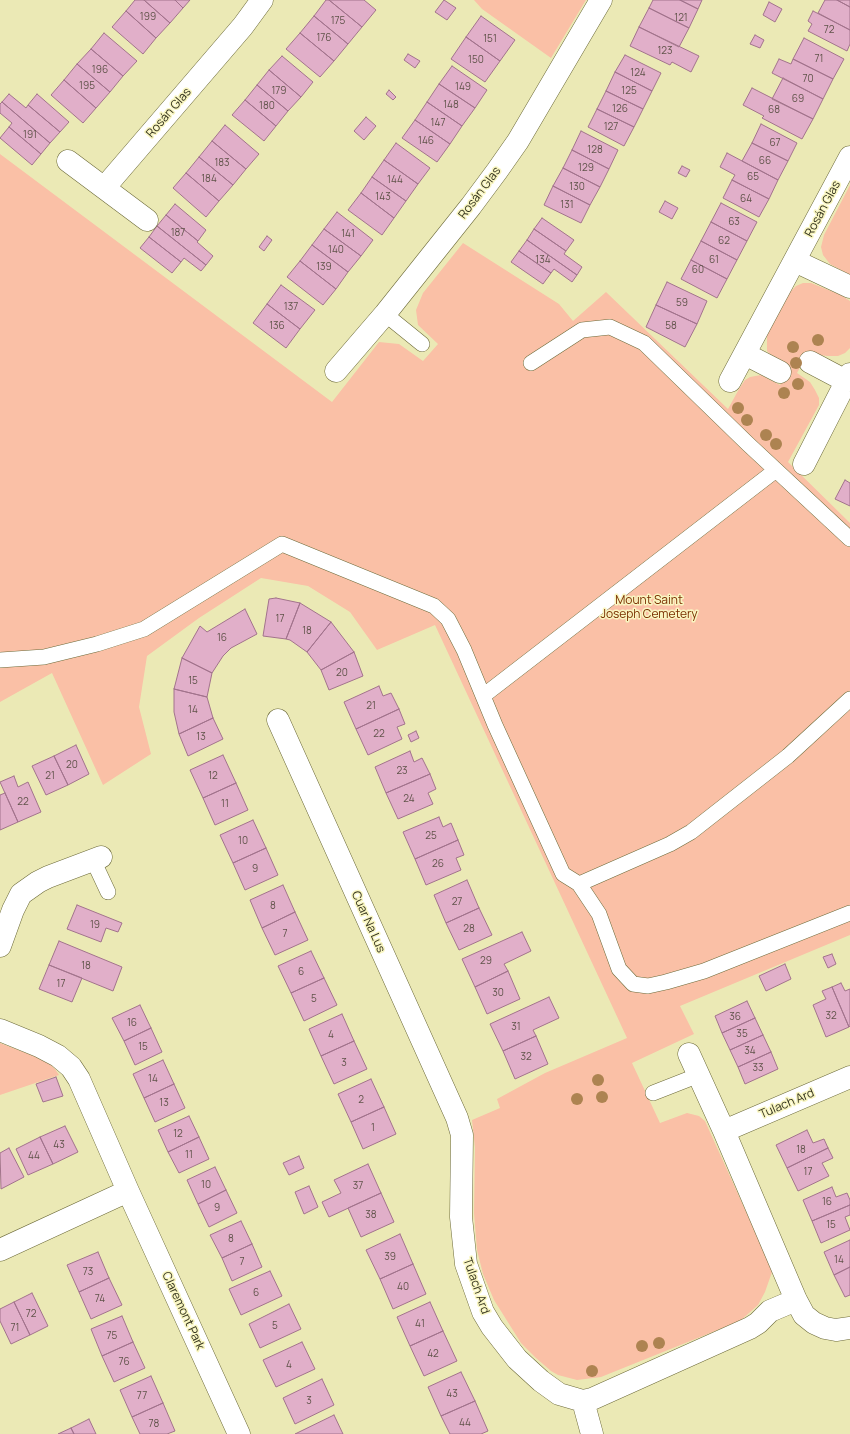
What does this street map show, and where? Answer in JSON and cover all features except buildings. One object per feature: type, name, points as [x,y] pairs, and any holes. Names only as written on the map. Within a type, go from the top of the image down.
[{"type":"street","name":"Rosán Glas","points":[[104,188],[243,26],[262,0]]},
{"type":"street","name":"Rosán Glas","points":[[336,371],[385,314],[471,206],[518,141],[601,0]]},
{"type":"street","name":"Rosán Glas","points":[[730,381],[850,157]]},
{"type":"street","points":[[68,161],[147,220]]},
{"type":"street","points":[[795,261],[850,287]]},
{"type":"street","points":[[745,354],[780,372]]},
{"type":"street","points":[[804,464],[848,377],[810,362]]},
{"type":"street","name":"Cuar Na Lus","points":[[278,720],[443,1086],[459,1125]]},
{"type":"street","points":[[0,946],[13,910],[21,894],[48,877],[97,859]]},
{"type":"street","name":"Claremont Park","points":[[0,1030],[39,1046],[58,1056],[76,1073],[237,1433]]},
{"type":"street","points":[[689,1054],[724,1131],[796,1300],[804,1315],[814,1323],[836,1330],[850,1328]]},
{"type":"street","name":"Tulach Ard","points":[[724,1131],[850,1077]]},
{"type":"street","name":"Tulach Ard","points":[[459,1125],[462,1135],[460,1197],[463,1241],[466,1264],[483,1312],[517,1359],[532,1373],[548,1387],[559,1394],[583,1401]]},
{"type":"street","points":[[0,1250],[128,1191]]},
{"type":"street","points":[[592,1434],[583,1401],[592,1399],[750,1328],[758,1323],[770,1311],[796,1300]]},
{"type":"lane","points":[[385,314],[422,344]]},
{"type":"lane","points":[[531,363],[582,330],[610,327],[644,343],[850,539]]},
{"type":"lane","points":[[483,696],[776,470]]},
{"type":"lane","points":[[0,660],[44,657],[97,644],[144,629],[282,544],[434,606],[448,619],[464,650],[495,726],[563,874],[579,884],[599,914],[619,969],[633,984],[648,986],[704,971],[850,913]]},
{"type":"lane","points":[[579,884],[670,844],[691,832],[788,756],[850,699]]},
{"type":"lane","points":[[97,859],[108,892]]},
{"type":"lane","points":[[653,1093],[698,1075]]},
{"type":"green space","points":[[474,0],[586,0],[551,58],[482,9]]},
{"type":"green space","name":"Mount Saint Joseph Cemetery","points":[[0,154],[332,402],[379,342],[399,344],[423,361],[438,344],[418,325],[416,310],[423,293],[463,243],[559,304],[573,321],[606,292],[728,409],[745,380],[750,377],[761,375],[780,385],[790,368],[767,351],[767,332],[790,292],[796,286],[803,283],[811,283],[841,295],[850,301],[850,348],[845,353],[838,356],[808,353],[797,373],[810,382],[819,398],[819,405],[788,462],[850,523],[850,935],[680,1006],[694,1034],[632,1063],[660,1123],[687,1113],[699,1116],[705,1121],[767,1258],[772,1272],[765,1292],[758,1305],[740,1321],[601,1377],[577,1380],[558,1375],[536,1358],[521,1343],[494,1300],[483,1274],[477,1250],[474,1213],[475,1148],[472,1120],[500,1108],[497,1099],[545,1073],[627,1038],[435,625],[377,650],[350,612],[308,586],[261,578],[199,618],[147,656],[139,707],[151,754],[103,785],[52,673],[0,702]]},
{"type":"green space","points":[[850,185],[850,275],[830,264],[823,255],[821,247],[824,235]]},
{"type":"green space","points":[[0,1043],[47,1061],[59,1075],[0,1095]]}]
